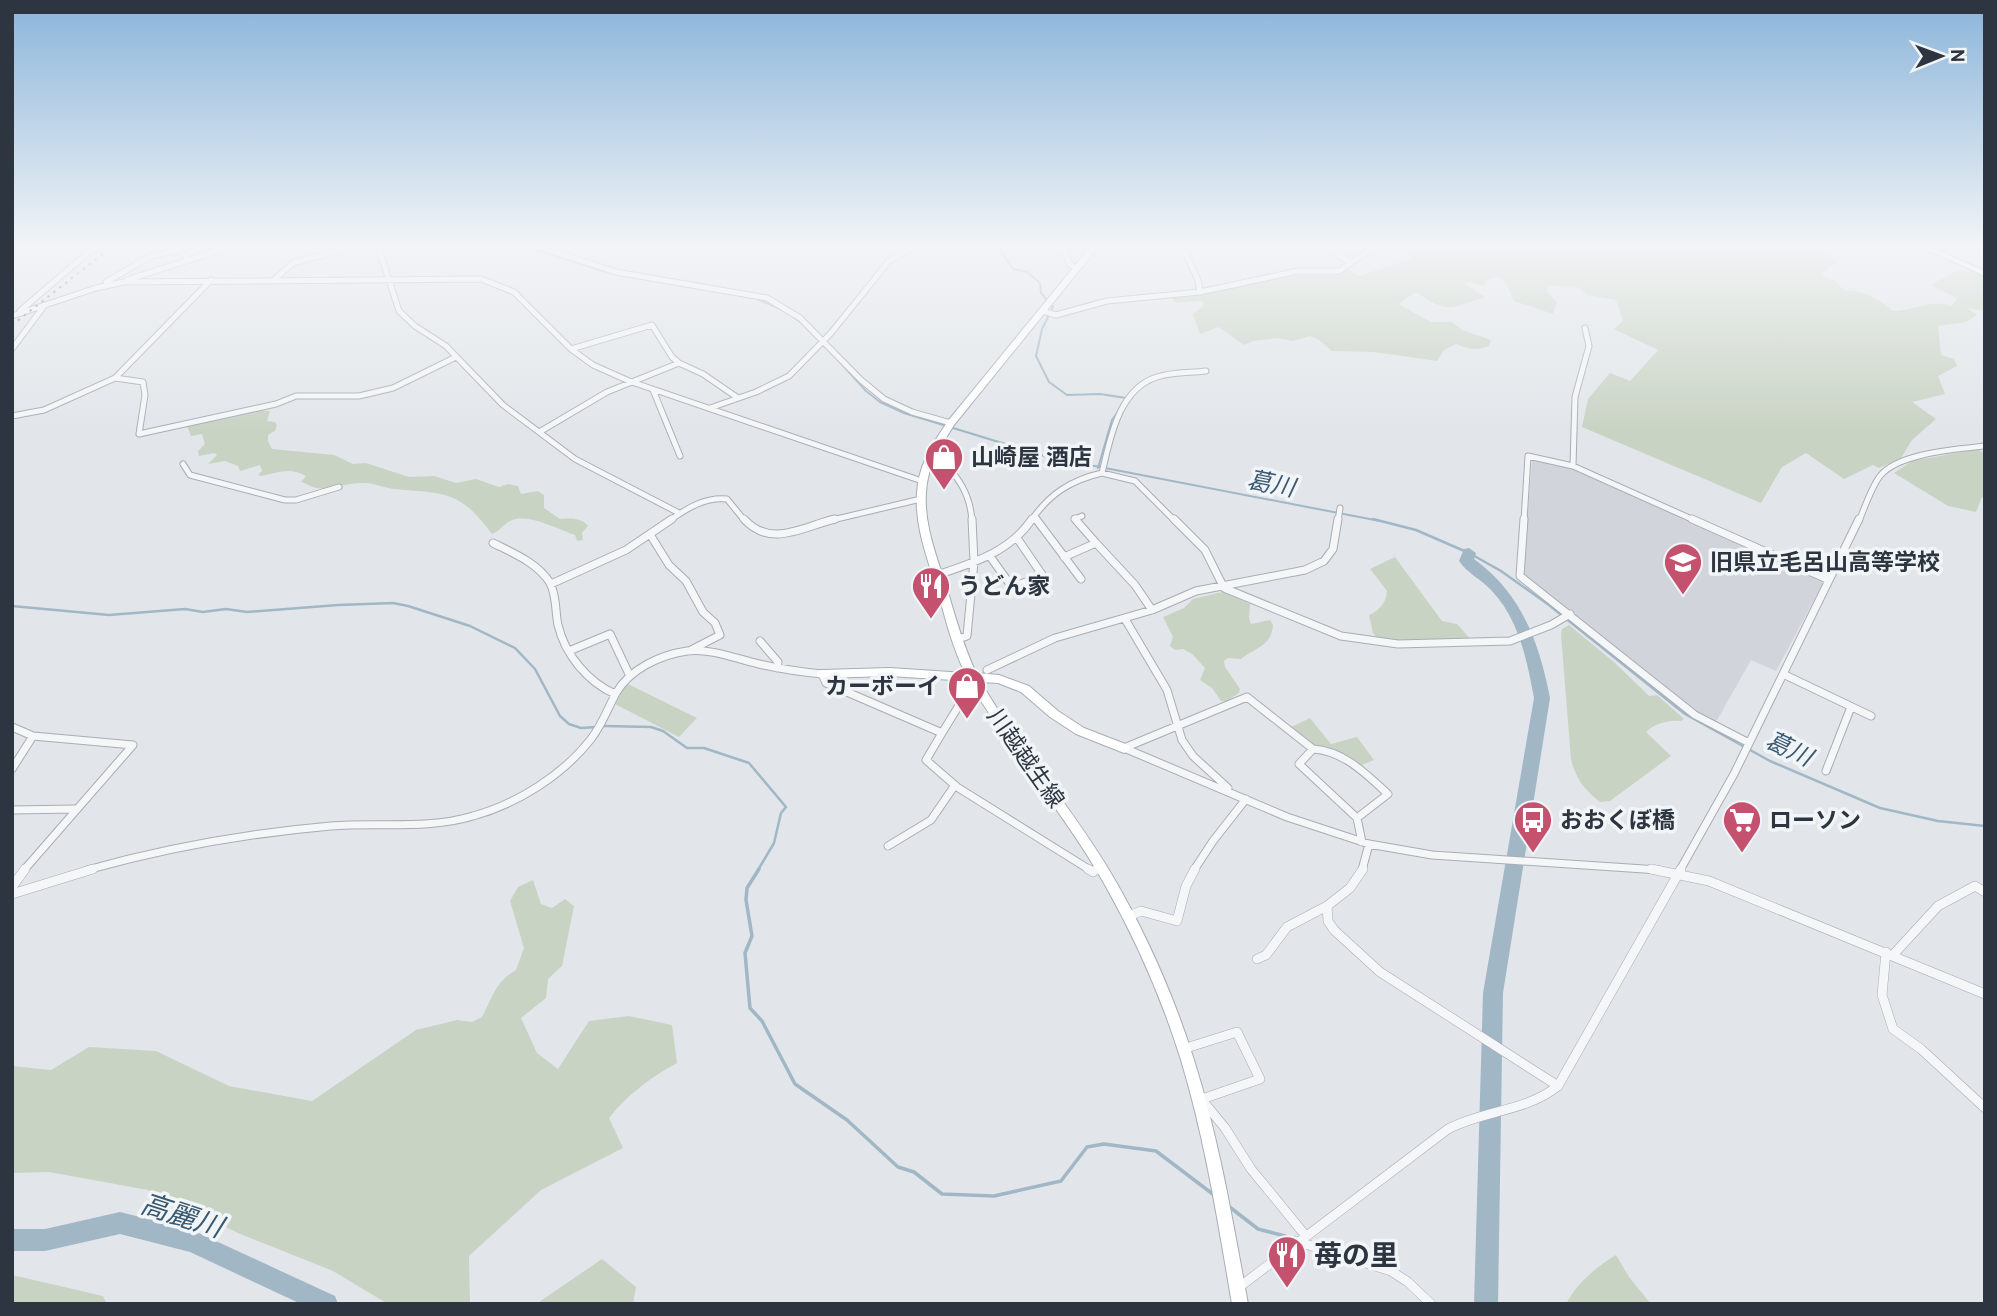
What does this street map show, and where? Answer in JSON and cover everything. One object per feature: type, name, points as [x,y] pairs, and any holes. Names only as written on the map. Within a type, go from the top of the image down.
[{"type":"main road","name":"川越越生線","points":[[1045,307],[949,425],[935,450],[922,481],[924,526],[937,575],[972,676],[1004,729],[1101,866],[1129,916],[1160,984],[1199,1097],[1214,1161],[1240,1304]]},
{"type":"main road","points":[[822,674],[880,671],[972,676],[1010,682],[1025,689],[1054,714],[1080,731],[1124,748]]},
{"type":"street","points":[[14,315],[40,307]]},
{"type":"street","points":[[12,349],[44,307]]},
{"type":"street","points":[[12,416],[44,410],[115,378],[185,307]]},
{"type":"street","points":[[398,307],[456,357],[503,405],[575,459],[679,513]]},
{"type":"street","points":[[529,307],[570,349],[593,365],[629,382],[922,481]]},
{"type":"street","points":[[787,307],[825,339],[876,393],[912,412],[949,425]]},
{"type":"street","points":[[708,409],[776,384],[789,376],[851,307]]},
{"type":"street","points":[[1042,311],[1056,315],[1082,307]]},
{"type":"street","points":[[570,349],[652,325],[672,357],[679,363],[703,374],[738,398]]},
{"type":"street","points":[[1573,466],[1575,397],[1589,346],[1585,328]]},
{"type":"street","points":[[115,378],[143,382],[145,394],[139,434],[276,404],[296,396],[359,396],[393,388],[456,357]]},
{"type":"street","points":[[541,431],[577,406],[679,363]]},
{"type":"street","points":[[1102,473],[1116,423],[1135,391],[1148,380],[1206,371]]},
{"type":"street","points":[[653,390],[680,456]]},
{"type":"street","points":[[1237,1288],[1448,1129],[1466,1119],[1540,1102],[1558,1086],[1749,743],[1881,475],[1906,460],[1985,446]]},
{"type":"street","points":[[935,450],[969,495],[974,562],[967,636],[958,639]]},
{"type":"street","points":[[1749,743],[1688,710],[1520,576],[1528,456],[1573,466],[1829,580]]},
{"type":"street","points":[[183,464],[190,475],[285,500],[314,496],[339,487]]},
{"type":"street","points":[[937,575],[974,562],[1017,538],[1055,492],[1102,473],[1135,481],[1205,550],[1224,587],[1341,636],[1398,644],[1496,643],[1523,637],[1567,616]]},
{"type":"street","points":[[551,584],[627,550],[651,536],[679,513],[723,497],[747,523],[768,533],[784,536],[814,523],[921,499]]},
{"type":"street","points":[[987,670],[1055,638],[1152,610],[1196,591],[1224,587],[1277,573],[1305,570],[1324,561],[1333,549],[1340,508]]},
{"type":"street","points":[[1082,516],[1075,519],[1135,584],[1152,610]]},
{"type":"street","points":[[1034,517],[1081,579]]},
{"type":"street","points":[[12,894],[48,881],[215,840],[332,826],[424,826],[474,816],[497,807],[561,770],[593,737],[615,694],[629,674],[646,664],[689,651],[720,635],[715,623],[703,612],[686,581],[665,560],[651,536]]},
{"type":"street","points":[[989,555],[1012,587],[1043,576],[1017,538]]},
{"type":"street","points":[[493,543],[523,558],[551,584],[559,629],[569,651],[600,687],[615,694]]},
{"type":"street","points":[[1064,556],[1096,543]]},
{"type":"street","points":[[1125,619],[1167,690],[1182,740],[1193,756],[1232,793]]},
{"type":"street","points":[[569,651],[610,634],[629,674]]},
{"type":"street","points":[[760,641],[778,662],[778,668]]},
{"type":"street","points":[[689,651],[822,674],[826,684],[942,733]]},
{"type":"street","points":[[1783,674],[1871,716]]},
{"type":"street","points":[[966,694],[926,760],[955,785],[1093,872],[1101,866]]},
{"type":"street","points":[[1124,748],[1247,698],[1312,749],[1324,748],[1360,768],[1388,794],[1357,818]]},
{"type":"street","points":[[1826,771],[1851,706]]},
{"type":"street","points":[[12,727],[33,736],[133,745],[105,771],[57,832],[24,867],[12,887]]},
{"type":"street","points":[[12,769],[33,736]]},
{"type":"street","points":[[1124,748],[1287,817],[1365,843],[1409,853],[1648,868],[1724,886],[1985,994]]},
{"type":"street","points":[[1256,959],[1266,955],[1287,927],[1326,906],[1355,884],[1367,864],[1365,843],[1357,818],[1299,764],[1312,749]]},
{"type":"street","points":[[888,846],[931,820],[955,785]]},
{"type":"street","points":[[1129,916],[1141,911],[1177,920],[1178,907],[1201,853],[1246,799]]},
{"type":"street","points":[[12,810],[75,809]]},
{"type":"street","points":[[1985,892],[1975,886],[1938,905],[1889,954],[1882,995],[1892,1029],[1921,1049],[1985,1108]]},
{"type":"street","points":[[1326,906],[1328,921],[1334,930],[1380,972],[1558,1086]]},
{"type":"street","points":[[1183,1049],[1237,1032],[1260,1079],[1199,1097],[1225,1128],[1301,1238],[1391,1271],[1408,1282],[1431,1304]]},
{"type":"shaded area","name":"旧県立毛呂山高等学校","points":[[1532,460],[1569,468],[1824,581],[1776,671],[1751,660],[1716,722],[1693,710],[1523,576]]},
{"type":"green space","points":[[1202,307],[1404,307],[1431,322],[1452,322],[1462,330],[1491,340],[1489,346],[1480,349],[1456,344],[1444,350],[1437,361],[1374,352],[1332,351],[1310,336],[1293,341],[1277,338],[1253,341],[1244,345],[1219,327],[1200,334],[1193,314]]},
{"type":"green space","points":[[1533,307],[1555,307],[1553,314]]},
{"type":"green space","points":[[1618,307],[1889,307],[1893,311],[1916,307],[1985,307],[1985,311],[1967,308],[1977,315],[1966,322],[1938,326],[1941,355],[1954,359],[1957,366],[1938,376],[1945,394],[1912,402],[1936,419],[1912,440],[1901,458],[1879,468],[1873,465],[1844,479],[1806,453],[1782,467],[1761,503],[1582,427],[1588,399],[1610,373],[1630,381],[1658,350],[1614,329],[1623,321]]},
{"type":"green space","points":[[253,410],[270,411],[267,421],[277,425],[275,431],[268,435],[272,449],[334,455],[353,464],[366,463],[409,477],[434,476],[456,483],[476,479],[499,487],[508,484],[518,486],[521,494],[538,491],[544,495],[544,508],[560,519],[579,520],[588,526],[582,533],[583,540],[577,541],[575,535],[538,521],[523,519],[512,520],[492,534],[461,502],[440,494],[364,483],[316,488],[301,482],[306,476],[301,473],[284,471],[262,476],[258,475],[262,471],[260,465],[240,471],[238,466],[225,461],[208,464],[217,455],[214,453],[199,456],[198,451],[205,444],[202,434],[191,436],[187,426]]},
{"type":"green space","points":[[1978,449],[1985,454],[1985,497],[1982,497],[1976,512],[1948,506],[1894,473],[1912,461]]},
{"type":"green space","points":[[1395,557],[1442,621],[1457,624],[1472,641],[1401,642],[1378,639],[1373,633],[1369,615],[1381,606],[1387,591],[1370,569]]},
{"type":"green space","points":[[1222,592],[1250,604],[1251,624],[1270,620],[1273,625],[1270,637],[1262,645],[1241,659],[1228,658],[1224,661],[1225,667],[1240,689],[1239,693],[1227,701],[1221,701],[1212,688],[1200,680],[1205,668],[1192,654],[1170,646],[1173,637],[1163,617],[1184,608],[1193,599]]},
{"type":"green space","points":[[1569,625],[1615,663],[1649,696],[1657,695],[1684,719],[1662,723],[1646,732],[1671,756],[1610,801],[1600,802],[1590,793],[1579,779],[1571,760],[1561,634],[1562,629]]},
{"type":"green space","points":[[626,683],[697,718],[679,737],[615,704]]},
{"type":"green space","points":[[1310,718],[1331,744],[1357,737],[1374,760],[1359,766],[1325,746],[1314,746],[1289,728]]},
{"type":"green space","points":[[533,880],[541,904],[552,908],[565,899],[574,906],[562,966],[548,979],[546,998],[521,1018],[537,1053],[558,1069],[589,1021],[629,1016],[672,1025],[677,1063],[640,1087],[609,1118],[623,1148],[541,1190],[469,1256],[470,1304],[388,1304],[333,1271],[240,1234],[148,1190],[49,1172],[12,1173],[12,1066],[51,1070],[89,1047],[156,1051],[229,1086],[312,1101],[416,1030],[457,1020],[472,1022],[482,1017],[499,985],[516,970],[524,948],[510,901],[518,887]]},
{"type":"green space","points":[[1616,1255],[1629,1277],[1651,1304],[1566,1304],[1588,1276]]},
{"type":"green space","points":[[602,1259],[636,1287],[633,1304],[536,1304]]},
{"type":"green space","points":[[12,1275],[103,1296],[107,1304],[12,1304]]},
{"type":"waterway","name":"葛川","points":[[777,307],[783,310]]},
{"type":"waterway","points":[[1053,307],[1042,329],[1036,356],[1049,382],[1067,395],[1100,394],[1126,398]]},
{"type":"waterway","name":"葛川","points":[[791,315],[803,324]]},
{"type":"waterway","name":"葛川","points":[[839,361],[866,391],[880,402],[904,413],[1048,457],[1098,467]]},
{"type":"waterway","points":[[1098,467],[1112,420],[1120,409]]},
{"type":"waterway","name":"葛川","points":[[1098,467],[1380,521]]},
{"type":"waterway","name":"葛川","points":[[1373,519],[1416,530],[1469,553],[1501,571],[1549,605],[1685,714],[1770,761],[1880,808],[1938,821],[1985,826]]},
{"type":"waterway","points":[[1469,553],[1466,561],[1498,588],[1520,620],[1533,657],[1542,698],[1493,993],[1486,1304]]},
{"type":"waterway","points":[[12,606],[109,615],[185,609],[203,612],[226,609],[247,612],[338,605],[393,603],[408,606],[470,626],[515,648],[535,669],[560,716],[569,724],[581,728],[597,727]]},
{"type":"waterway","points":[[604,726],[651,727],[663,731],[687,748],[704,748],[749,763],[786,807],[781,813],[774,843],[758,870]]},
{"type":"waterway","points":[[759,869],[747,888],[746,900],[752,936],[745,953],[750,1008],[762,1021],[795,1084],[847,1120],[898,1167],[914,1172],[942,1194],[994,1196],[1061,1181],[1087,1147],[1104,1144],[1156,1151],[1214,1195]]},
{"type":"waterway","points":[[1227,1205],[1258,1229],[1285,1236]]},
{"type":"waterway","name":"高麗川","points":[[12,1240],[45,1240],[120,1223],[192,1241],[327,1304]]},
{"type":"railway","points":[[12,325],[34,307]]},
{"type":"place","name":"山崎屋 酒店","points":[[944,491]]},
{"type":"place","name":"旧県立毛呂山高等学校","points":[[1683,596]]},
{"type":"place","name":"うどん家","points":[[931,620]]},
{"type":"place","name":"カーボーイ","points":[[967,720]]},
{"type":"place","name":"おおくぼ橋","points":[[1533,854]]},
{"type":"place","name":"ローソン","points":[[1742,854]]},
{"type":"place","name":"苺の里","points":[[1287,1289]]}]
